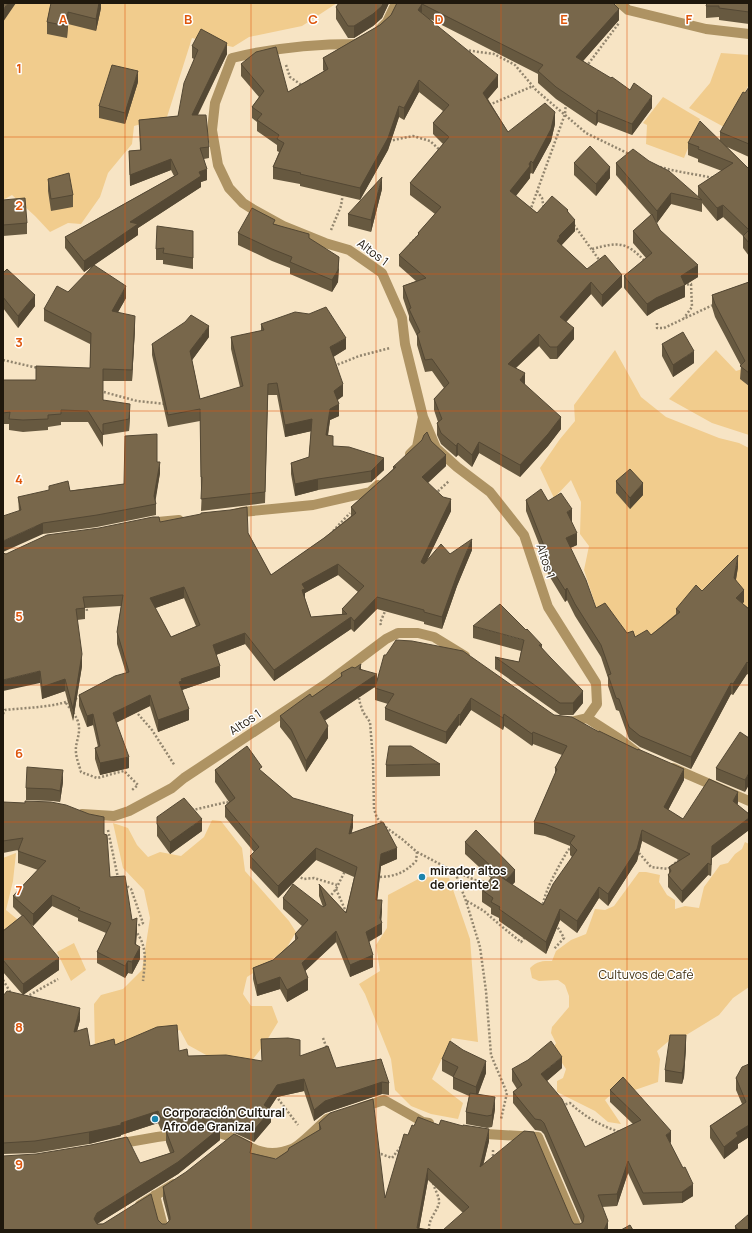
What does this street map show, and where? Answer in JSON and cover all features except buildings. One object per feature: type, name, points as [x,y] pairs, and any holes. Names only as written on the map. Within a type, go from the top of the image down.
[{"type":"street","name":"Altos 1","points":[[396,3],[387,22],[370,36],[356,44],[327,44],[282,49],[256,52],[232,58],[215,103],[212,130],[218,165],[229,188],[243,203],[283,226],[325,243],[349,250],[382,273],[402,318],[405,344],[423,417],[436,448],[490,492],[524,534],[548,607],[596,683],[597,704],[586,718]]},
{"type":"street","points":[[624,6],[706,29],[749,34]]},
{"type":"street","points":[[402,462],[417,447],[423,417]]},
{"type":"street","points":[[222,516],[242,512],[313,505],[370,492],[386,477]]},
{"type":"street","points":[[137,525],[152,522],[191,519]]},
{"type":"street","name":"Altos 1","points":[[72,812],[86,815],[114,816],[129,811],[172,788],[184,778],[326,684],[386,639],[398,634],[418,633],[434,637],[471,660]]},
{"type":"street","points":[[553,717],[558,721],[570,722],[586,718],[643,755]]},
{"type":"street","points":[[662,764],[749,801]]},
{"type":"street","points":[[109,1145],[196,1132],[220,1132],[254,1150],[269,1154],[293,1148],[327,1119],[384,1100],[423,1122],[439,1125]]},
{"type":"street","points":[[470,1131],[498,1135],[538,1137],[578,1230]]},
{"type":"street","points":[[222,1147],[233,1138]]},
{"type":"street","points":[[130,1211],[182,1179]]},
{"type":"street","points":[[155,1196],[164,1230]]},
{"type":"path","points":[[584,70],[624,6]]},
{"type":"path","points":[[282,49],[290,78],[305,87]]},
{"type":"path","points":[[463,50],[494,54],[515,65],[532,86],[586,133],[634,157]]},
{"type":"path","points":[[484,109],[491,104],[532,86]]},
{"type":"path","points":[[528,216],[565,114],[567,100]]},
{"type":"path","points":[[387,140],[390,142],[414,136],[430,141],[445,155]]},
{"type":"path","points":[[654,165],[674,171],[714,178]]},
{"type":"path","points":[[325,243],[334,226],[341,206],[344,187]]},
{"type":"path","points":[[537,191],[542,198],[545,211]]},
{"type":"path","points":[[570,221],[592,249],[600,262]]},
{"type":"path","points":[[408,248],[412,241],[422,232]]},
{"type":"path","points":[[592,249],[607,245],[621,244],[634,250],[647,262]]},
{"type":"path","points":[[683,285],[691,284],[692,290],[692,307],[684,319]]},
{"type":"path","points":[[657,323],[657,328],[664,328],[717,303]]},
{"type":"path","points":[[331,367],[359,356],[405,344]]},
{"type":"path","points":[[3,360],[44,370]]},
{"type":"path","points":[[93,389],[136,401],[170,405]]},
{"type":"path","points":[[432,500],[435,494],[448,481],[462,470]]},
{"type":"path","points":[[330,534],[370,492]]},
{"type":"path","points":[[342,522],[347,527]]},
{"type":"path","points":[[84,599],[87,611]]},
{"type":"path","points":[[386,639],[380,623],[388,603]]},
{"type":"path","points":[[360,692],[363,712],[370,722],[373,760],[374,809],[377,818],[417,852],[455,872],[475,880],[489,883],[496,882]]},
{"type":"path","points":[[3,714],[5,710],[66,703],[83,695]]},
{"type":"path","points":[[66,703],[78,720],[79,724],[79,735],[76,748],[77,759],[82,772],[97,778],[124,771],[138,785],[128,793]]},
{"type":"path","points":[[138,714],[152,730],[184,778]]},
{"type":"path","points":[[172,788],[185,805],[194,810],[227,802],[232,799]]},
{"type":"path","points":[[227,802],[232,809]]},
{"type":"path","points":[[106,816],[118,880]]},
{"type":"path","points":[[540,915],[543,900],[552,879],[568,850],[574,844]]},
{"type":"path","points":[[375,877],[389,877],[408,869],[416,860],[417,852]]},
{"type":"path","points":[[639,853],[652,867],[668,869],[682,857]]},
{"type":"path","points":[[292,870],[297,876],[304,879],[314,878],[337,887],[349,919]]},
{"type":"path","points":[[327,901],[337,887],[345,871],[352,873]]},
{"type":"path","points":[[455,872],[466,901],[480,947],[486,991],[491,1055],[507,1093],[494,1147],[494,1166]]},
{"type":"path","points":[[123,883],[130,889],[143,923],[133,928],[142,940],[145,961],[143,981]]},
{"type":"path","points":[[466,901],[484,911],[521,942],[528,933]]},
{"type":"path","points":[[548,923],[559,929],[564,938],[554,949]]},
{"type":"path","points":[[24,998],[58,979]]},
{"type":"path","points":[[3,980],[15,998]]},
{"type":"path","points":[[8,998],[12,994]]},
{"type":"path","points":[[323,1038],[329,1054]]},
{"type":"path","points":[[276,1094],[306,1137]]},
{"type":"path","points":[[565,1110],[563,1105],[570,1103],[582,1114],[621,1133]]},
{"type":"path","points":[[372,1156],[381,1154],[392,1158],[403,1145]]},
{"type":"path","points":[[429,1230],[433,1214],[439,1205],[439,1200],[432,1179]]},
{"type":"green space","points":[[3,3],[337,3],[302,26],[249,37],[233,47],[192,38],[167,117],[134,126],[132,144],[108,173],[100,197],[81,224],[68,223],[50,232],[12,195],[3,200]]},
{"type":"green space","points":[[721,53],[749,55],[749,84],[739,104],[724,127],[689,108],[710,83]]},
{"type":"green space","points":[[663,97],[700,119],[684,158],[646,144],[647,125],[643,123]]},
{"type":"green space","points":[[615,350],[641,397],[666,417],[749,448],[749,608],[644,637],[627,635],[618,620],[596,607],[584,570],[589,546],[580,534],[581,502],[571,480],[554,498],[540,468],[560,439],[575,421],[574,405]]},
{"type":"green space","points":[[716,350],[736,371],[749,367],[749,435],[712,423],[669,399]]},
{"type":"green space","points":[[212,820],[221,821],[242,848],[245,871],[289,921],[296,932],[286,949],[247,977],[243,994],[251,1006],[272,1006],[278,1022],[264,1045],[253,1059],[217,1061],[188,1045],[180,1030],[95,1051],[94,1004],[101,995],[123,989],[142,970],[150,918],[144,890],[123,868],[113,823],[128,828],[137,845],[148,857],[160,852],[181,856],[204,837]]},
{"type":"green space","name":"Cultuvos de Café","points":[[745,842],[749,844],[749,987],[733,998],[719,1015],[683,1037],[670,1040],[657,1051],[660,1059],[658,1082],[632,1091],[620,1086],[605,1100],[621,1124],[608,1122],[595,1111],[557,1092],[557,1081],[563,1078],[566,1069],[553,1049],[556,1043],[551,1033],[552,1027],[569,1007],[569,996],[565,985],[558,980],[539,981],[532,978],[530,968],[540,962],[552,961],[556,951],[571,940],[586,934],[595,909],[605,910],[614,906],[639,872],[660,875],[659,882],[667,895],[675,900],[675,909],[685,906],[699,908],[704,887],[720,865],[728,863],[735,854],[742,849]]},
{"type":"green space","points":[[16,853],[13,881],[6,910],[28,928],[3,935],[3,858]]},
{"type":"green space","points":[[422,877],[449,878],[470,939],[478,1042],[452,1038],[432,1079],[463,1103],[458,1119],[431,1114],[411,1106],[395,1090],[391,1059],[365,994],[359,984],[380,971],[376,945],[387,928],[388,895]]},
{"type":"green space","points":[[74,943],[86,970],[71,981],[57,952]]},
{"type":"place","name":"mirador altos de oriente 2","points":[[422,877]]},
{"type":"place","name":"Corporación Cultural Afro de Granizal","points":[[155,1119]]}]
